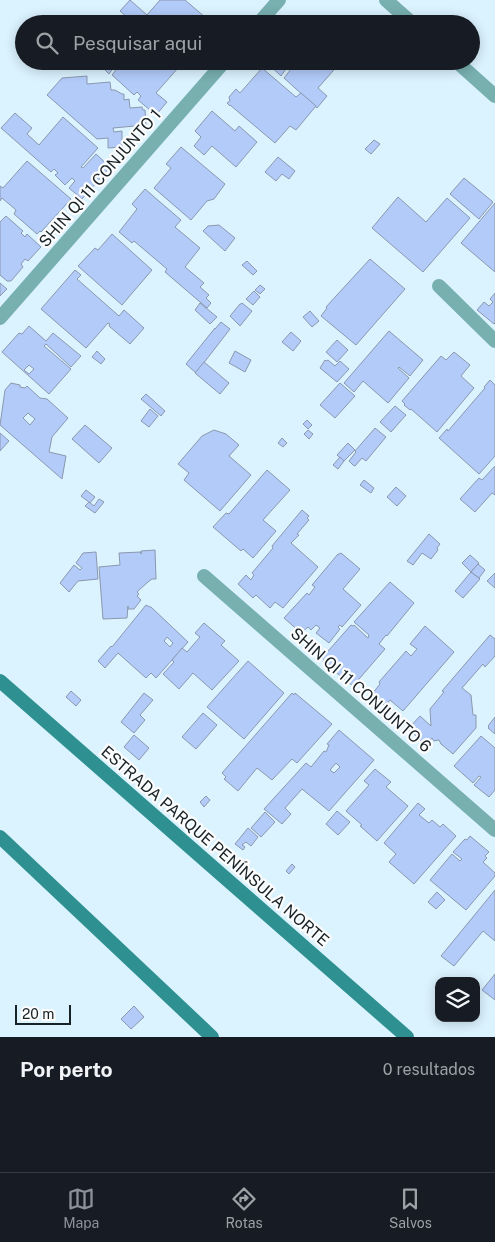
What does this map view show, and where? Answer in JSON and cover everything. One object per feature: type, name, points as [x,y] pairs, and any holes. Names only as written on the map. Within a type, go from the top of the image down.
[{"type":"main road","name":"ESTRADA PARQUE PENÍNSULA NORTE","points":[[0,681],[408,1037]]},
{"type":"main road","points":[[0,837],[212,1037]]},
{"type":"street","points":[[266,15],[279,0]]},
{"type":"street","points":[[386,0],[403,15]]},
{"type":"street","name":"SHIN QI 11 CONJUNTO 1","points":[[0,318],[217,70]]},
{"type":"street","points":[[466,70],[495,96]]},
{"type":"street","points":[[439,286],[495,341]]},
{"type":"street","name":"SHIN QI 11 CONJUNTO 6","points":[[204,576],[495,830]]},
{"type":"building","points":[[130,0],[147,15],[125,15],[120,11]]},
{"type":"building","points":[[160,0],[185,0],[202,15],[147,15]]},
{"type":"building","points":[[116,70],[176,70],[156,93],[167,102],[156,115],[138,100],[141,96],[137,92],[134,95],[112,75]]},
{"type":"building","points":[[260,70],[264,70],[296,97],[301,93],[316,106],[296,130],[290,126],[275,143],[227,103],[230,101],[229,97],[236,89],[240,93]]},
{"type":"building","points":[[275,70],[285,70],[281,76]]},
{"type":"building","points":[[290,70],[334,70],[318,88],[327,96],[317,108],[284,78]]},
{"type":"building","points":[[87,76],[87,84],[110,82],[111,90],[124,94],[124,100],[129,99],[130,108],[142,107],[145,110],[146,125],[113,128],[114,132],[122,131],[122,147],[108,148],[108,138],[97,139],[47,95],[62,78]]},
{"type":"building","points":[[212,111],[235,131],[239,126],[257,142],[236,167],[212,146],[204,155],[194,146],[201,137],[195,131]]},
{"type":"building","points":[[15,113],[32,128],[27,134],[39,145],[63,117],[98,148],[81,167],[83,168],[96,154],[110,167],[82,199],[69,188],[75,181],[72,178],[65,185],[55,175],[58,173],[54,169],[51,172],[1,128]]},
{"type":"building","points":[[374,140],[380,144],[371,154],[365,149]]},
{"type":"building","points":[[181,147],[225,184],[214,199],[207,201],[191,220],[154,188],[171,168],[166,164]]},
{"type":"building","points":[[278,157],[295,171],[289,179],[282,174],[276,181],[265,172]]},
{"type":"building","points":[[27,161],[71,199],[37,234],[14,214],[16,210],[2,198],[0,201],[0,186],[3,188]]},
{"type":"building","points":[[464,178],[493,202],[479,219],[450,194]]},
{"type":"building","points":[[145,189],[181,220],[175,227],[200,248],[185,267],[204,283],[200,287],[209,295],[206,298],[211,303],[207,308],[165,272],[167,269],[134,241],[132,243],[119,232],[137,209],[132,204]]},
{"type":"building","points":[[398,197],[426,222],[447,198],[470,218],[423,272],[372,228]]},
{"type":"building","points":[[495,203],[495,272],[461,243]]},
{"type":"building","points":[[6,216],[23,231],[21,233],[25,237],[27,234],[41,247],[28,261],[25,259],[21,264],[23,267],[11,281],[7,281],[0,275],[0,222]]},
{"type":"building","points":[[219,225],[235,238],[225,251],[203,231],[208,226]]},
{"type":"building","points":[[112,234],[152,270],[122,305],[78,266],[95,248],[98,250]]},
{"type":"building","points":[[370,259],[405,289],[356,345],[321,316],[326,307]]},
{"type":"building","points":[[247,261],[257,271],[253,275],[242,265]]},
{"type":"building","points":[[75,270],[81,275],[77,279],[119,316],[124,310],[144,328],[130,344],[108,323],[86,348],[41,309]]},
{"type":"building","points":[[0,283],[7,289],[0,296]]},
{"type":"building","points":[[260,285],[265,289],[260,294],[255,290]]},
{"type":"building","points":[[254,291],[260,297],[253,305],[246,299]]},
{"type":"building","points":[[495,293],[494,324],[477,310],[484,302],[489,306],[493,302],[490,299]]},
{"type":"building","points":[[200,303],[217,317],[210,324],[195,310]]},
{"type":"building","points":[[242,303],[252,311],[240,326],[230,316]]},
{"type":"building","points":[[310,311],[319,321],[312,327],[303,317]]},
{"type":"building","points":[[221,322],[230,329],[196,373],[186,364]]},
{"type":"building","points":[[29,326],[46,341],[53,333],[81,356],[71,367],[46,344],[44,346],[71,369],[49,394],[2,352],[19,333],[22,334]],"holes":[[[29,365],[34,369],[29,374],[24,370]]]},
{"type":"building","points":[[389,331],[423,360],[410,376],[398,368],[409,378],[388,403],[363,381],[354,392],[344,383]]},
{"type":"building","points":[[291,332],[301,341],[293,351],[282,342]]},
{"type":"building","points":[[337,340],[348,350],[337,362],[326,352]]},
{"type":"building","points":[[97,351],[105,359],[101,364],[92,357]]},
{"type":"building","points":[[235,351],[251,360],[245,372],[229,363]]},
{"type":"building","points":[[454,352],[470,365],[461,376],[474,388],[437,432],[404,405],[402,401],[441,356],[446,360]]},
{"type":"building","points":[[325,360],[328,360],[335,366],[340,361],[349,369],[337,382],[320,368]]},
{"type":"building","points":[[204,362],[229,383],[220,394],[195,373]]},
{"type":"building","points":[[490,380],[495,385],[495,456],[479,474],[439,438],[447,429],[448,431]]},
{"type":"building","points":[[11,383],[25,388],[27,386],[40,398],[47,399],[68,418],[52,437],[49,452],[66,456],[62,479],[0,425],[5,390]],"holes":[[[28,413],[35,419],[30,425],[23,418]]]},
{"type":"building","points":[[340,383],[355,396],[335,418],[320,405]]},
{"type":"building","points":[[146,394],[165,411],[161,416],[141,399]]},
{"type":"building","points":[[395,406],[406,415],[391,432],[380,422]]},
{"type":"building","points":[[150,409],[158,416],[149,427],[141,421]]},
{"type":"building","points":[[307,420],[312,425],[308,429],[303,424]]},
{"type":"building","points":[[85,425],[112,448],[99,463],[72,439]]},
{"type":"building","points":[[375,428],[386,437],[366,461],[362,458],[355,466],[353,465],[349,461]]},
{"type":"building","points":[[214,430],[226,434],[239,445],[229,456],[251,475],[220,511],[184,480],[189,473],[178,464],[202,436]]},
{"type":"building","points":[[308,430],[313,434],[309,439],[304,434]]},
{"type":"building","points":[[0,433],[9,441],[0,451]]},
{"type":"building","points":[[282,438],[287,443],[283,447],[278,443]]},
{"type":"building","points":[[348,443],[355,450],[344,461],[337,455]]},
{"type":"building","points":[[340,457],[344,461],[338,469],[333,465]]},
{"type":"building","points":[[495,466],[495,495],[492,493],[475,512],[460,499],[479,478],[482,480]]},
{"type":"building","points":[[267,470],[290,490],[263,520],[276,531],[253,558],[243,549],[241,551],[213,527],[226,513],[229,514]]},
{"type":"building","points":[[364,480],[374,488],[371,493],[360,485]]},
{"type":"building","points":[[396,487],[406,496],[397,506],[387,497]]},
{"type":"building","points":[[86,490],[95,497],[90,503],[81,496]]},
{"type":"building","points":[[99,499],[104,502],[95,513],[85,506],[89,502],[94,506]]},
{"type":"building","points":[[302,510],[309,516],[307,518],[309,520],[291,543],[318,567],[283,608],[275,602],[270,608],[256,595],[253,598],[238,584],[246,575],[251,580],[254,575],[252,573]]},
{"type":"building","points":[[429,534],[440,544],[437,548],[438,550],[431,559],[422,553],[413,565],[407,561]]},
{"type":"building","points":[[155,550],[156,579],[152,579],[137,592],[139,594],[137,596],[141,600],[134,609],[128,609],[128,606],[127,618],[103,619],[99,567],[120,565],[119,553]]},
{"type":"building","points":[[96,552],[98,579],[78,581],[69,592],[60,583],[74,565],[80,570],[82,568],[76,563],[83,553]]},
{"type":"building","points":[[341,553],[360,569],[343,589],[361,605],[342,627],[340,625],[338,627],[340,629],[329,643],[316,633],[320,628],[316,625],[311,630],[308,627],[301,633],[284,618],[307,593],[309,595],[315,587],[312,585],[338,554]]},
{"type":"building","points":[[470,555],[479,563],[471,572],[462,563]]},
{"type":"building","points":[[478,564],[485,570],[479,578],[471,572]]},
{"type":"building","points":[[471,572],[480,579],[463,598],[455,591]]},
{"type":"building","points":[[495,573],[495,588],[487,581]]},
{"type":"building","points":[[390,582],[414,603],[379,644],[385,649],[353,686],[323,662],[322,658],[351,625],[354,625],[368,638],[369,635],[354,622]]},
{"type":"building","points":[[146,605],[151,607],[188,642],[156,678],[151,673],[146,678],[118,653],[105,668],[98,661],[112,647]],"holes":[[[167,637],[173,643],[170,647],[164,641]]]},
{"type":"building","points":[[204,623],[225,641],[221,645],[239,661],[212,690],[193,673],[179,689],[163,674],[174,662],[172,660],[182,648],[187,652],[200,637],[195,633]]},
{"type":"building","points":[[425,626],[454,652],[403,711],[390,700],[385,706],[372,694],[380,684],[379,682],[406,651],[411,656],[417,649],[410,644]]},
{"type":"building","points":[[490,635],[495,639],[495,656],[485,667],[483,664],[462,688],[471,695],[473,715],[476,715],[476,728],[453,754],[439,740],[434,741],[432,738],[426,745],[408,729],[420,716],[431,726],[430,709],[444,692],[442,691]]},
{"type":"building","points":[[248,661],[284,693],[244,739],[207,707]]},
{"type":"building","points":[[71,691],[81,700],[76,706],[66,697]]},
{"type":"building","points":[[144,693],[153,700],[140,715],[145,720],[134,733],[121,722]]},
{"type":"building","points":[[292,693],[294,695],[295,693],[332,724],[297,763],[292,759],[272,780],[257,768],[238,791],[224,779],[226,777],[222,773]]},
{"type":"building","points":[[203,713],[217,725],[196,749],[182,737]]},
{"type":"building","points":[[495,717],[495,734],[488,726]]},
{"type":"building","points":[[339,730],[374,760],[329,811],[302,789],[285,808],[291,814],[282,824],[264,809],[306,763],[311,767],[324,751],[326,752],[329,745],[327,744]],"holes":[[[336,763],[340,767],[334,773],[330,770]]]},
{"type":"building","points":[[134,735],[149,748],[139,760],[124,747]]},
{"type":"building","points":[[481,736],[495,748],[495,790],[489,797],[474,785],[481,777],[479,776],[473,783],[454,766]]},
{"type":"building","points":[[375,769],[391,782],[386,787],[408,806],[377,841],[346,811],[369,785],[364,781]]},
{"type":"building","points":[[206,796],[210,800],[204,807],[200,802]]},
{"type":"building","points":[[418,803],[425,809],[419,815],[429,823],[432,820],[440,827],[443,824],[456,836],[414,884],[389,862],[396,854],[384,843]]},
{"type":"building","points":[[337,811],[350,822],[338,835],[326,824]]},
{"type":"building","points":[[265,812],[275,822],[261,837],[251,828]]},
{"type":"building","points":[[248,828],[258,837],[251,846],[246,842],[242,845],[245,847],[243,850],[235,844]]},
{"type":"building","points":[[470,836],[489,852],[483,862],[495,873],[495,876],[466,910],[430,880],[452,854],[460,861],[462,859],[453,852]]},
{"type":"building","points":[[292,864],[295,867],[289,874],[286,871]]},
{"type":"building","points":[[495,890],[495,941],[483,931],[454,966],[441,956]]},
{"type":"building","points":[[437,892],[445,900],[436,909],[428,902]]},
{"type":"building","points":[[495,974],[495,1000],[482,990]]},
{"type":"building","points":[[134,1006],[144,1017],[131,1029],[121,1019]]}]
